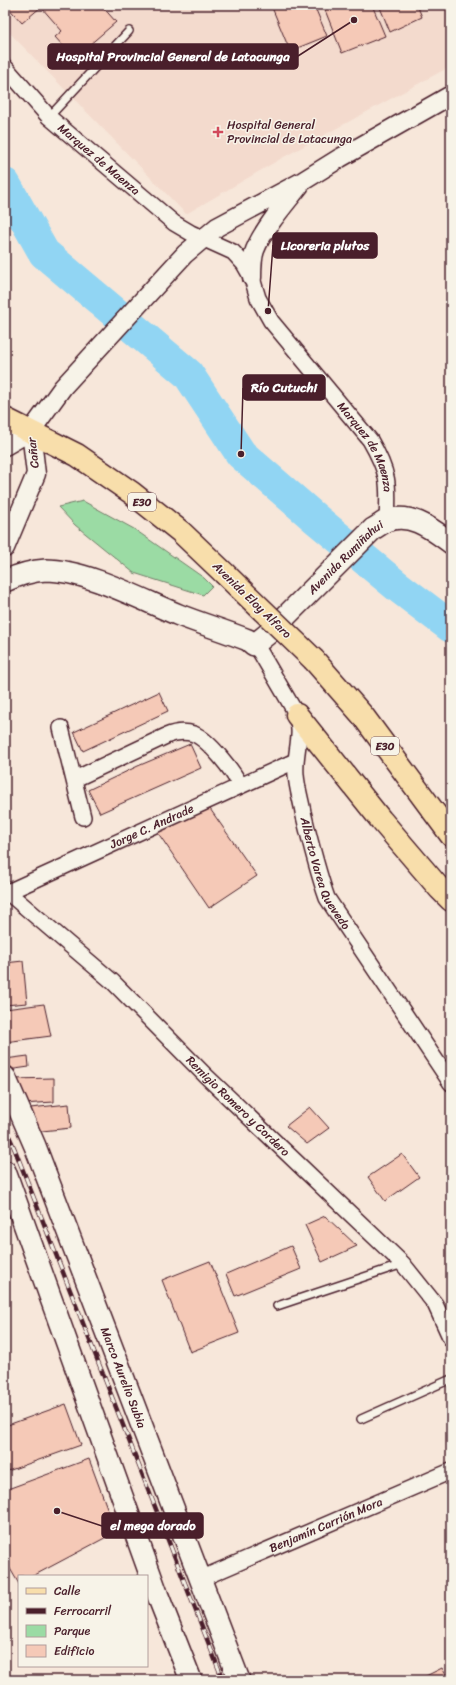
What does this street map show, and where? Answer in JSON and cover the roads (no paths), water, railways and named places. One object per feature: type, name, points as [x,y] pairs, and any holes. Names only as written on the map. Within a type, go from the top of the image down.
[{"type":"main road","name":"Avenida Eloy Alfaro","points":[[5,419],[77,455],[132,493],[181,532],[314,660],[363,716],[451,835]]},
{"type":"main road","name":"Avenida Rumiñahui","points":[[254,645],[373,529],[387,521],[398,519],[420,522],[451,543]]},
{"type":"main road","points":[[5,580],[24,573],[46,570],[64,572],[90,579],[117,589],[179,615],[248,640],[254,645]]},
{"type":"main road","points":[[297,715],[381,820],[451,900]]},
{"type":"main road","name":"Marco Aurelio Subia","points":[[5,1077],[35,1146],[239,1680]]},
{"type":"main road","points":[[5,1171],[158,1596],[191,1680]]},
{"type":"street","name":"Marquez de Maenza","points":[[5,68],[49,117],[174,223],[233,252],[244,264],[252,278],[258,298],[271,321],[370,440],[381,459],[386,474],[389,493],[387,521]]},
{"type":"street","points":[[31,431],[63,387],[185,254],[203,238],[217,227],[302,181],[451,95]]},
{"type":"street","points":[[252,278],[255,250],[261,238],[302,181]]},
{"type":"street","name":"Cañar","points":[[5,446],[31,431],[36,474],[5,548]]},
{"type":"street","name":"Alberto Varea Quevedo","points":[[254,645],[259,650],[297,715],[300,726],[300,738],[295,761],[296,778],[317,872],[327,898],[451,1083]]},
{"type":"street","points":[[61,728],[75,779],[83,817]]},
{"type":"street","points":[[75,779],[166,736],[184,732],[201,738],[229,768],[240,785]]},
{"type":"street","name":"Jorge C. Andrade","points":[[7,891],[295,761]]},
{"type":"street","name":"Remigio Romero y Cordero","points":[[7,891],[113,982],[205,1075],[404,1264],[435,1304],[451,1339]]},
{"type":"street","name":"Benjamín Carrión Mora","points":[[200,1579],[451,1472]]},
{"type":"lane","points":[[49,117],[129,30]]},
{"type":"lane","points":[[277,1306],[404,1264]]},
{"type":"lane","points":[[361,1419],[451,1379]]},
{"type":"waterway","points":[[5,184],[44,253],[188,374],[241,454],[397,586],[451,627]]},
{"type":"railway","points":[[5,1127],[223,1680]]},
{"type":"place","name":"Hospital Provincial General de Latacunga","points":[[354,20]]},
{"type":"place","name":"Hospital General Provincial de Latacunga","points":[[218,132]]},
{"type":"place","name":"Licoreria plutos","points":[[268,311]]},
{"type":"place","name":"Río Cutuchi","points":[[241,454]]},
{"type":"place","name":"el mega dorado","points":[[57,1511]]}]
